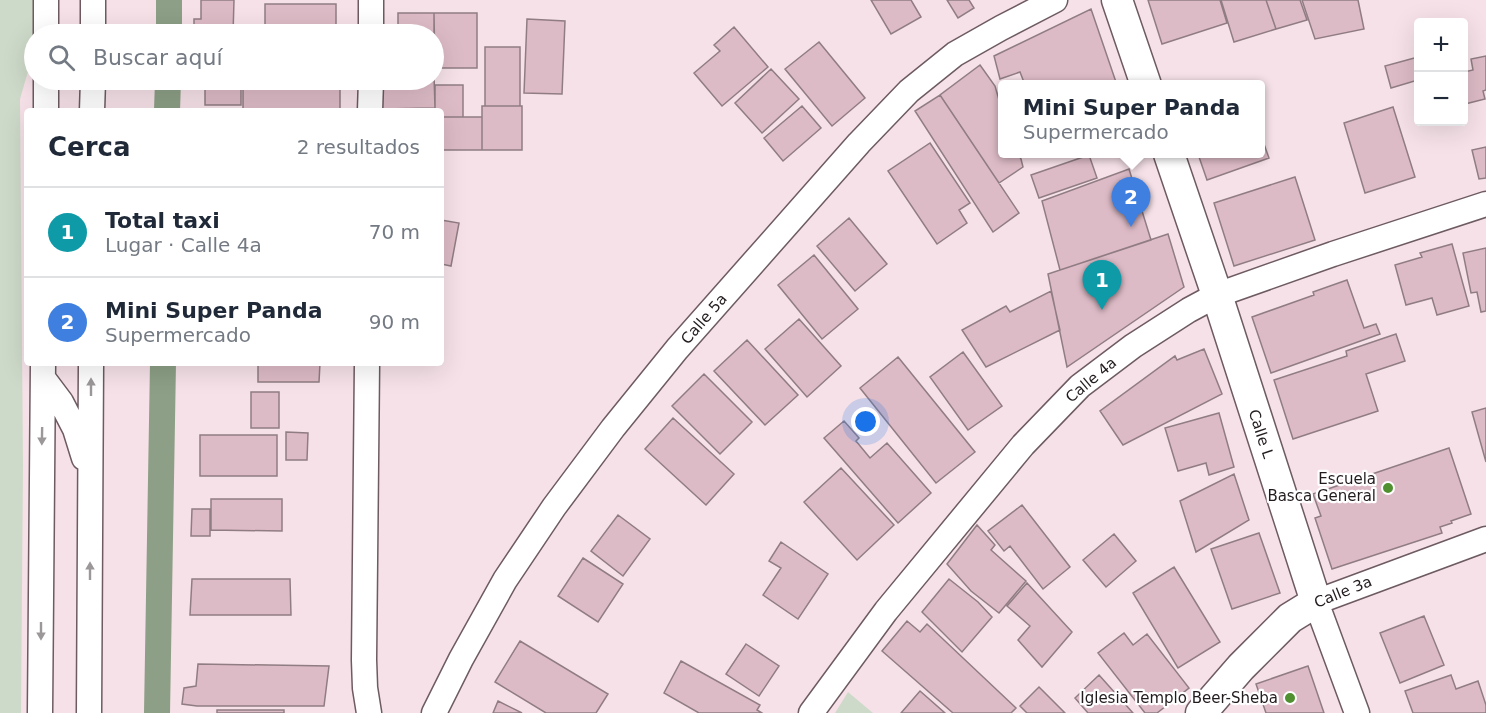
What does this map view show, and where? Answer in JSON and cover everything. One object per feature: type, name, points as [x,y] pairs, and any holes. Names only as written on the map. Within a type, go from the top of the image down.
[{"type":"street","points":[[46,0],[46,24]]},
{"type":"street","points":[[93,0],[93,24]]},
{"type":"street","points":[[371,0],[371,24]]},
{"type":"street","name":"Calle 5a","points":[[434,713],[461,658],[505,580],[554,507],[677,349],[859,143],[909,91],[955,54],[1055,0]]},
{"type":"street","points":[[1118,0],[1145,80]]},
{"type":"street","points":[[46,90],[46,108]]},
{"type":"street","points":[[92,108],[93,90]]},
{"type":"street","points":[[370,90],[370,108]]},
{"type":"street","name":"Calle L","points":[[1171,158],[1316,602],[1357,713]]},
{"type":"street","name":"Calle 4a","points":[[811,713],[894,603],[1023,446],[1080,386],[1133,346],[1217,295],[1486,204]]},
{"type":"street","points":[[89,713],[91,366]]},
{"type":"street","points":[[367,366],[364,660],[369,713]]},
{"type":"street","points":[[47,368],[75,429],[84,457],[90,488]]},
{"type":"street","points":[[40,713],[47,368]]},
{"type":"street","name":"Calle 3a","points":[[1202,713],[1241,667],[1290,618],[1316,602],[1486,539]]},
{"type":"green space","points":[[0,0],[36,0],[35,24],[24,24],[24,85],[20,99],[23,466],[21,713],[0,713]]},
{"type":"green space","points":[[848,692],[873,713],[835,713]]},
{"type":"building","points":[[201,0],[234,0],[233,24],[194,24],[194,19],[201,19]]},
{"type":"building","points":[[871,0],[911,0],[921,17],[891,34]]},
{"type":"building","points":[[947,0],[969,0],[974,8],[958,18]]},
{"type":"building","points":[[1148,0],[1220,0],[1227,23],[1162,44]]},
{"type":"building","points":[[1221,0],[1266,0],[1276,29],[1234,42]]},
{"type":"building","points":[[1266,0],[1300,0],[1307,20],[1276,29]]},
{"type":"building","points":[[1302,0],[1358,0],[1364,29],[1315,39]]},
{"type":"building","points":[[265,4],[336,4],[336,24],[265,24]]},
{"type":"building","points":[[1091,9],[1115,80],[1023,80],[1020,72],[1000,79],[994,56]]},
{"type":"building","points":[[398,13],[434,13],[434,24],[398,24]]},
{"type":"building","points":[[434,13],[477,13],[477,68],[444,68],[444,24],[434,24]]},
{"type":"building","points":[[527,19],[565,21],[562,94],[524,93]]},
{"type":"building","points":[[734,27],[768,67],[722,106],[694,73],[720,51],[714,45]]},
{"type":"building","points":[[819,42],[865,98],[832,126],[785,69]]},
{"type":"building","points":[[485,47],[520,47],[520,106],[485,106]]},
{"type":"building","points":[[1486,56],[1486,90],[1483,91],[1485,99],[1468,103],[1468,71],[1473,70],[1471,59]]},
{"type":"building","points":[[1414,58],[1414,81],[1391,88],[1385,66]]},
{"type":"building","points":[[980,65],[995,86],[998,96],[998,158],[1020,158],[1023,167],[999,183],[940,95]]},
{"type":"building","points":[[771,69],[799,99],[762,133],[735,103]]},
{"type":"building","points":[[444,85],[463,85],[463,117],[444,117],[444,108],[435,108],[435,90],[444,90]]},
{"type":"building","points":[[205,90],[241,90],[241,105],[205,105]]},
{"type":"building","points":[[243,90],[340,90],[340,108],[243,108]]},
{"type":"building","points":[[381,90],[434,90],[435,108],[381,108]]},
{"type":"building","points":[[940,95],[1019,213],[993,232],[915,111]]},
{"type":"building","points":[[482,106],[522,106],[522,150],[482,150]]},
{"type":"building","points":[[802,106],[821,128],[783,161],[764,138]]},
{"type":"building","points":[[1393,107],[1415,177],[1365,193],[1344,123]]},
{"type":"building","points":[[444,117],[482,117],[482,150],[444,150]]},
{"type":"building","points":[[930,143],[970,203],[959,210],[967,223],[937,244],[888,171]]},
{"type":"building","points":[[1265,147],[1269,158],[1207,180],[1199,158],[1265,158]]},
{"type":"building","points":[[1486,147],[1486,178],[1479,179],[1472,150]]},
{"type":"building","points":[[1080,158],[1090,158],[1097,178],[1039,198],[1031,175]]},
{"type":"building","points":[[1129,169],[1151,240],[1060,270],[1042,201]]},
{"type":"building","points":[[1295,177],[1315,240],[1234,266],[1214,203]]},
{"type":"building","points":[[849,218],[887,264],[855,291],[817,246]]},
{"type":"building","points":[[444,220],[459,223],[451,266],[444,265]]},
{"type":"building","points":[[1168,234],[1184,287],[1067,367],[1048,274]]},
{"type":"building","points":[[1452,244],[1469,306],[1437,315],[1432,298],[1406,305],[1395,265],[1422,257],[1420,253]]},
{"type":"building","points":[[1486,248],[1486,311],[1481,312],[1477,292],[1471,293],[1463,253]]},
{"type":"building","points":[[814,255],[858,309],[822,339],[778,285]]},
{"type":"building","points":[[1347,280],[1364,328],[1376,324],[1380,334],[1271,373],[1252,317],[1314,295],[1313,292]]},
{"type":"building","points":[[1051,291],[1060,330],[986,367],[962,330],[1006,306],[1010,312]]},
{"type":"building","points":[[799,319],[841,366],[807,397],[765,349]]},
{"type":"building","points":[[1396,334],[1405,361],[1366,374],[1378,411],[1293,439],[1274,380],[1347,356],[1346,351]]},
{"type":"building","points":[[747,340],[798,395],[765,425],[714,371]]},
{"type":"building","points":[[1204,349],[1222,394],[1123,445],[1100,411],[1175,356],[1177,360]]},
{"type":"building","points":[[963,352],[1002,406],[968,430],[930,377]]},
{"type":"building","points":[[898,357],[975,452],[936,483],[860,388]]},
{"type":"building","points":[[258,366],[320,366],[319,382],[258,382]]},
{"type":"building","points":[[704,374],[752,422],[720,454],[672,406]]},
{"type":"building","points":[[251,392],[279,392],[279,428],[251,428]]},
{"type":"building","points":[[1486,408],[1486,462],[1472,412]]},
{"type":"building","points":[[1219,413],[1234,467],[1209,475],[1206,463],[1178,471],[1165,428]]},
{"type":"building","points":[[673,418],[734,474],[706,505],[645,449]]},
{"type":"building","points":[[844,421],[859,438],[856,441],[870,458],[887,443],[931,493],[898,523],[824,438]]},
{"type":"building","points":[[286,432],[308,433],[307,460],[286,460]]},
{"type":"building","points":[[200,435],[277,435],[277,476],[200,476]]},
{"type":"building","points":[[1449,448],[1471,514],[1440,527],[1442,533],[1332,569],[1315,518],[1321,516],[1313,494]]},
{"type":"building","points":[[841,468],[894,525],[857,560],[804,502]]},
{"type":"building","points":[[1234,474],[1249,520],[1196,552],[1180,501]]},
{"type":"building","points":[[211,499],[282,499],[282,531],[211,530]]},
{"type":"building","points":[[1022,505],[1070,567],[1043,589],[1010,546],[1004,551],[988,531]]},
{"type":"building","points":[[192,509],[210,509],[210,536],[191,536]]},
{"type":"building","points":[[618,515],[650,539],[623,576],[591,551]]},
{"type":"building","points":[[977,525],[995,545],[991,550],[1026,581],[999,613],[971,591],[947,564]]},
{"type":"building","points":[[1259,533],[1280,593],[1232,609],[1211,549]]},
{"type":"building","points":[[1114,534],[1136,561],[1106,587],[1083,560]]},
{"type":"building","points":[[781,542],[828,574],[798,619],[763,595],[781,568],[769,561]]},
{"type":"building","points":[[583,558],[623,584],[598,622],[558,596]]},
{"type":"building","points":[[1174,567],[1220,642],[1178,668],[1133,593]]},
{"type":"building","points":[[192,579],[290,579],[291,615],[190,615]]},
{"type":"building","points":[[949,579],[978,602],[992,617],[962,652],[922,612]]},
{"type":"building","points":[[1027,583],[1072,632],[1042,667],[1018,640],[1030,626],[1007,606]]},
{"type":"building","points":[[1424,616],[1444,665],[1400,683],[1380,633]]},
{"type":"building","points":[[907,621],[920,632],[927,624],[1016,708],[1011,713],[953,713],[882,651]]},
{"type":"building","points":[[1124,633],[1133,645],[1147,634],[1189,688],[1157,713],[1145,713],[1098,653]]},
{"type":"building","points":[[520,641],[608,694],[596,713],[546,713],[495,682]]},
{"type":"building","points":[[746,644],[779,666],[759,696],[726,674]]},
{"type":"building","points":[[681,661],[760,705],[757,710],[762,713],[699,713],[664,693]]},
{"type":"building","points":[[198,664],[329,666],[324,706],[182,704],[184,688],[196,686]]},
{"type":"building","name":"Iglesia Templo Beer-Sheba","points":[[1308,666],[1324,713],[1266,713],[1256,684]]},
{"type":"building","points":[[1099,675],[1133,713],[1088,713],[1075,698]]},
{"type":"building","points":[[1451,675],[1456,689],[1478,681],[1486,705],[1486,713],[1413,713],[1405,691]]},
{"type":"building","points":[[1039,687],[1065,713],[1027,713],[1020,706]]},
{"type":"building","points":[[920,691],[945,713],[901,713]]},
{"type":"building","points":[[498,701],[522,713],[493,713]]},
{"type":"building","points":[[217,710],[284,710],[284,713],[217,713]]},
{"type":"waterway","points":[[169,0],[169,24]]},
{"type":"waterway","points":[[167,108],[168,90]]},
{"type":"waterway","points":[[157,713],[163,366]]},
{"type":"place","name":"Mini Super Panda","points":[[1131,227]]},
{"type":"place","name":"Total taxi","points":[[1102,310]]},
{"type":"place","name":"Escuela Basca General","points":[[1388,488]]},
{"type":"place","name":"Iglesia Templo Beer-Sheba","points":[[1290,698]]}]
